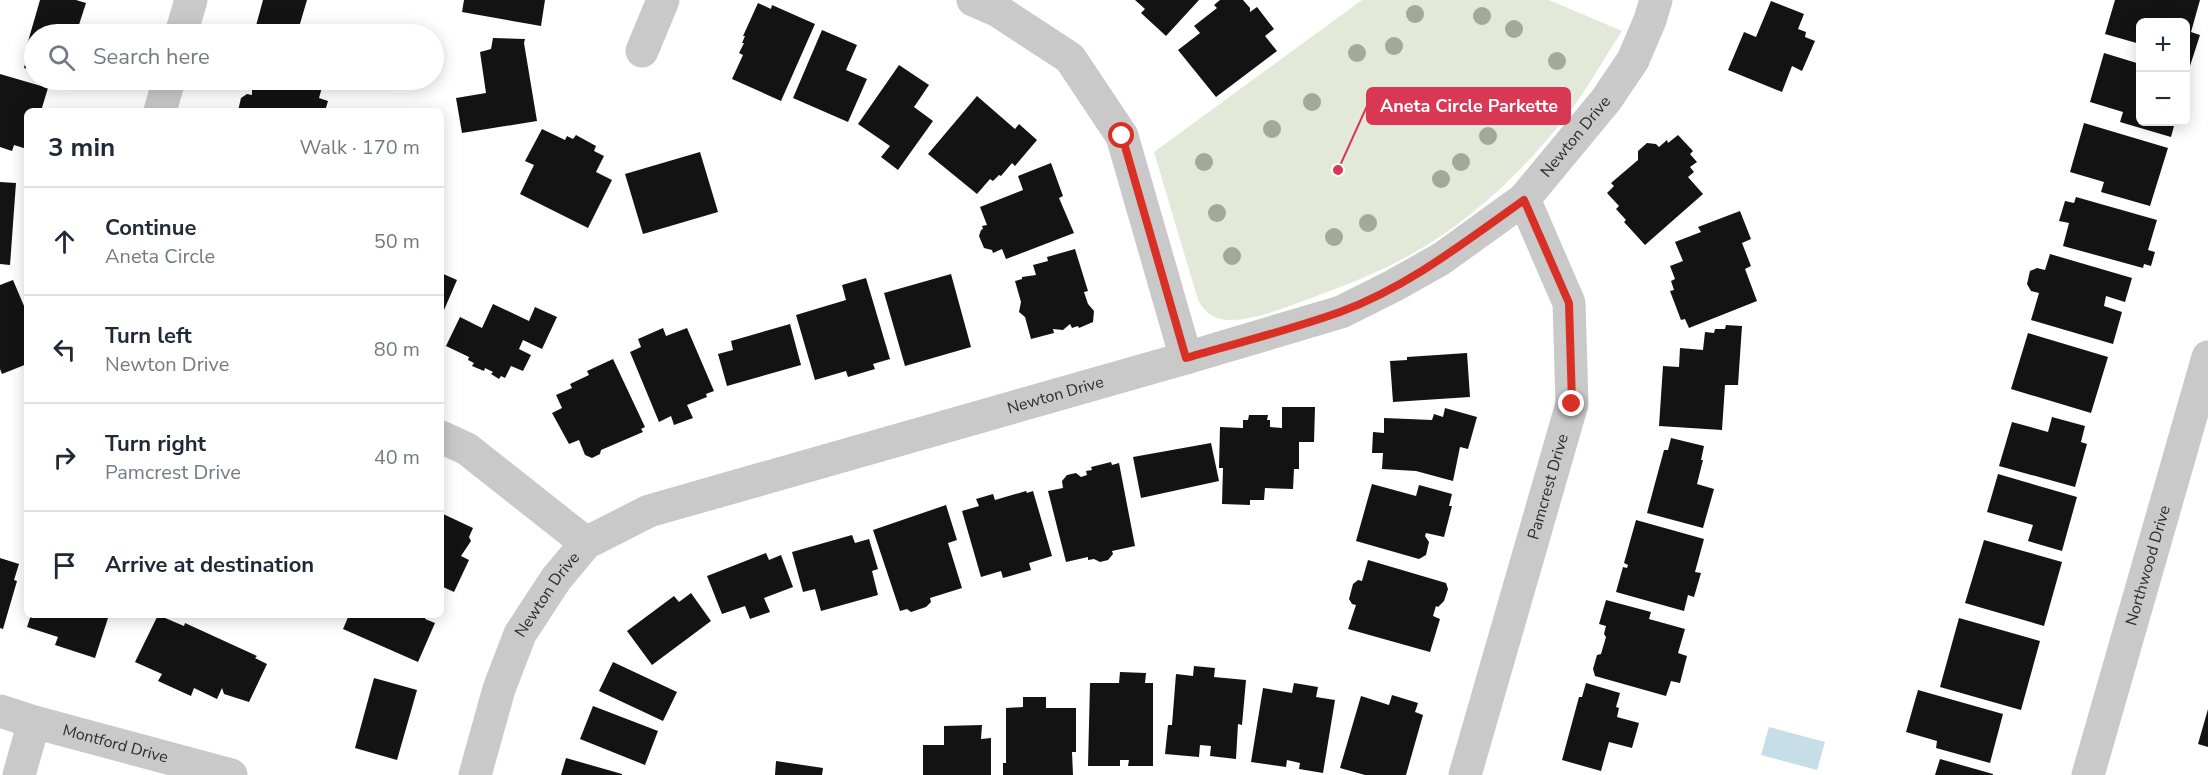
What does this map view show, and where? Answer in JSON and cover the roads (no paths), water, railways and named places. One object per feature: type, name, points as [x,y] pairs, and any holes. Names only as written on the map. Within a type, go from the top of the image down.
[{"type":"street","points":[[184,24],[191,0]]},
{"type":"street","points":[[642,51],[663,0]]},
{"type":"street","points":[[973,0],[998,11],[1070,58],[1122,136],[1186,358]]},
{"type":"street","name":"Newton Drive","points":[[475,775],[499,689],[520,634],[556,579],[586,543],[649,511],[1341,312],[1393,286],[1441,260],[1524,200],[1606,100],[1633,60],[1656,0]]},
{"type":"street","points":[[161,108],[166,90]]},
{"type":"street","name":"Pamcrest Drive","points":[[1465,775],[1572,404],[1569,303],[1524,200]]},
{"type":"street","name":"Northwood Drive","points":[[2088,775],[2208,357]]},
{"type":"street","points":[[444,438],[467,449],[586,543]]},
{"type":"street","name":"Montford Drive","points":[[0,711],[231,775]]},
{"type":"street","points":[[19,775],[34,722]]},
{"type":"water","points":[[1769,727],[1825,742],[1817,770],[1761,755]]},
{"type":"place","name":"Aneta Circle Parkette","points":[[1338,170]]}]
